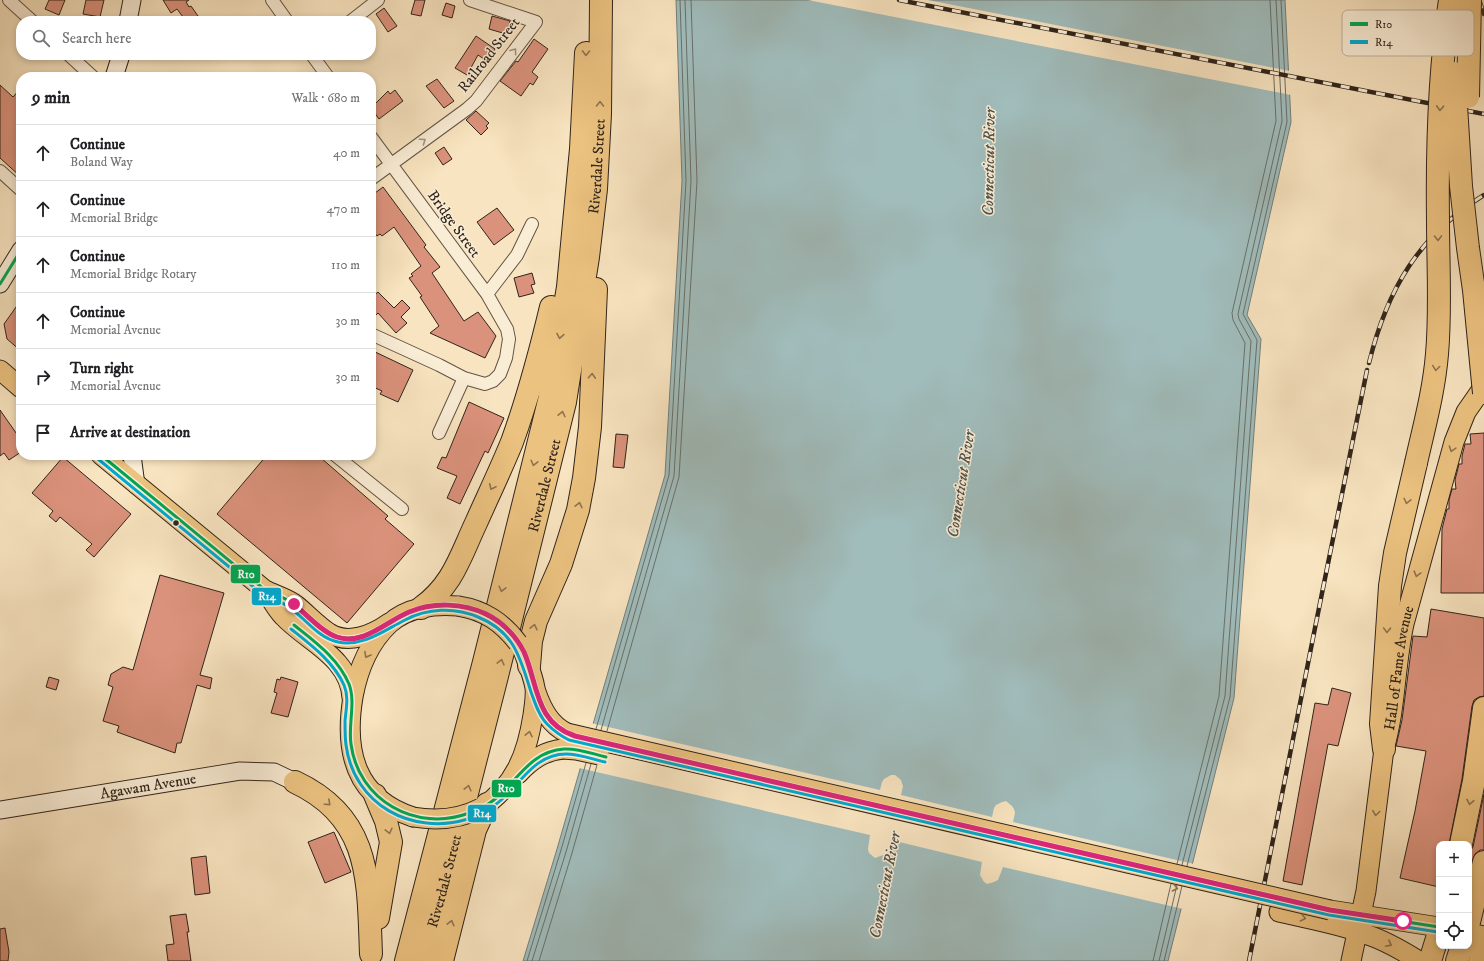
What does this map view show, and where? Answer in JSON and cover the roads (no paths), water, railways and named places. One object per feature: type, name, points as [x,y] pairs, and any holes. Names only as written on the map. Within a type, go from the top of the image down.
[{"type":"highway","name":"Riverdale Street","points":[[422,961],[441,895],[496,680],[565,402],[588,257],[586,0]]},
{"type":"highway","name":"Riverdale Street","points":[[406,961],[482,670],[549,401],[568,287],[600,114],[601,0]]},
{"type":"highway","points":[[1449,10],[1450,0]]},
{"type":"highway","points":[[1455,0],[1455,10]]},
{"type":"highway","points":[[1470,0],[1470,10]]},
{"type":"highway","points":[[1384,748],[1381,724],[1390,586],[1395,553],[1430,402],[1437,354],[1439,312],[1437,186],[1443,56]]},
{"type":"highway","points":[[1454,56],[1458,142],[1466,235],[1474,290],[1484,393]]},
{"type":"highway","points":[[1469,56],[1468,110],[1475,224],[1474,290]]},
{"type":"highway","points":[[421,608],[434,598],[448,581],[512,442],[527,396],[587,185]]},
{"type":"highway","points":[[529,666],[531,641],[536,621],[561,564],[568,542],[578,510],[587,460],[590,428],[597,275],[587,185]]},
{"type":"highway","points":[[1462,841],[1474,782],[1484,708]]},
{"type":"highway","points":[[295,782],[314,792],[331,805],[343,819],[356,840],[363,856],[367,874],[370,904],[371,957]]},
{"type":"highway","points":[[371,957],[390,855],[391,842],[386,821],[375,795]]},
{"type":"highway","points":[[442,961],[475,830],[484,806]]},
{"type":"highway","points":[[1480,961],[1479,934],[1484,862]]},
{"type":"highway","points":[[1430,961],[1436,942]]},
{"type":"highway","points":[[1457,961],[1461,949]]},
{"type":"main road","points":[[0,370],[16,384]]},
{"type":"main road","name":"Hall of Fame Avenue","points":[[1352,961],[1366,891],[1384,748],[1389,726],[1399,649],[1405,618],[1447,466],[1466,412],[1484,386]]},
{"type":"main road","points":[[107,460],[265,590],[294,604],[328,632],[341,638],[364,636],[409,612],[435,606],[458,606],[477,611],[491,617],[504,626],[518,643],[529,666],[535,689],[543,709],[548,718],[557,727],[565,741],[576,750],[1359,924],[1436,927]]},
{"type":"main road","points":[[265,590],[283,616],[338,664],[350,686],[353,701]]},
{"type":"main road","points":[[390,623],[374,642],[357,677],[350,735],[353,757],[362,777],[375,795],[393,809],[413,816],[437,819],[450,818],[465,814],[484,806],[495,798],[535,758],[549,752],[565,741]]},
{"type":"main road","points":[[510,782],[522,760],[527,745],[533,715],[535,689]]},
{"type":"main road","points":[[1359,924],[1384,941],[1419,961]]},
{"type":"street","points":[[9,0],[27,16]]},
{"type":"street","points":[[129,16],[132,0]]},
{"type":"street","points":[[272,0],[283,16]]},
{"type":"street","points":[[357,16],[378,0]]},
{"type":"street","name":"Railroad Street","points":[[376,175],[461,114],[476,101],[536,22],[470,0]]},
{"type":"street","points":[[74,60],[88,72]]},
{"type":"street","points":[[116,72],[119,60]]},
{"type":"street","points":[[316,60],[324,72]]},
{"type":"street","name":"Bridge Street","points":[[376,144],[487,294],[508,332],[509,339],[506,358],[504,366],[497,378],[485,384],[464,378]]},
{"type":"street","points":[[0,171],[16,185]]},
{"type":"street","points":[[487,294],[517,255],[532,224]]},
{"type":"street","points":[[0,284],[16,258]]},
{"type":"street","points":[[376,336],[464,378],[439,433]]},
{"type":"street","points":[[133,460],[136,485]]},
{"type":"street","points":[[341,460],[402,509]]},
{"type":"street","name":"Agawam Avenue","points":[[0,810],[240,771],[274,772],[295,782]]},
{"type":"water","name":"Connecticut River","points":[[676,0],[1285,0],[1291,122],[1247,315],[1261,339],[1234,698],[1168,961],[523,961],[557,849],[665,475],[682,181]]},
{"type":"railway","points":[[899,0],[1484,114]]},
{"type":"railway","points":[[1479,0],[1484,14]]},
{"type":"railway","points":[[1369,363],[1385,312],[1408,267],[1423,247],[1441,228],[1461,211],[1484,195]]},
{"type":"railway","points":[[1249,961],[1367,370]]}]
